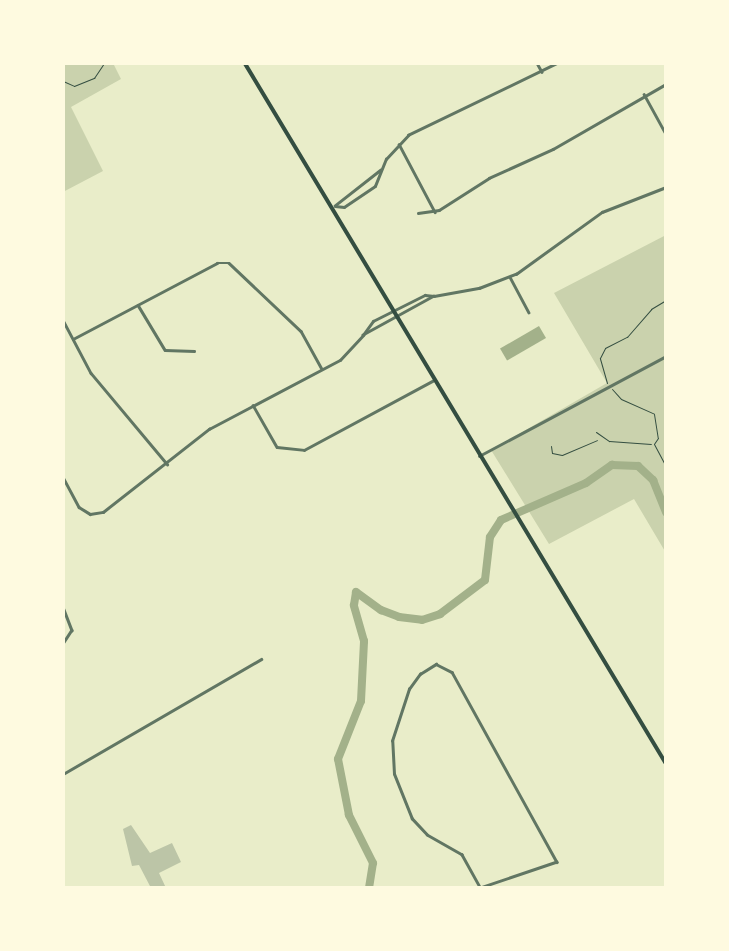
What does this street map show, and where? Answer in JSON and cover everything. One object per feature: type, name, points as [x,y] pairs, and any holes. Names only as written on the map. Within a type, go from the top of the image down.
[{"type":"main road","points":[[245,63],[334,207],[510,509],[666,763]]},
{"type":"street","points":[[537,63],[542,72]]},
{"type":"street","points":[[334,207],[344,207],[371,190],[399,144],[456,110],[557,63]]},
{"type":"street","points":[[418,214],[435,212],[666,84]]},
{"type":"street","points":[[644,94],[666,134]]},
{"type":"street","points":[[399,144],[435,212]]},
{"type":"street","points":[[334,207],[381,170]]},
{"type":"street","points":[[63,477],[86,513],[108,509],[209,429],[344,356],[363,335],[368,325],[392,310],[416,297],[479,288],[510,277],[543,258],[602,212],[666,187]]},
{"type":"street","points":[[73,339],[217,263],[229,263],[298,327],[321,369]]},
{"type":"street","points":[[510,277],[529,312]]},
{"type":"street","points":[[363,335],[434,296]]},
{"type":"street","points":[[138,305],[165,350],[194,351]]},
{"type":"street","points":[[63,320],[91,373],[167,464]]},
{"type":"street","points":[[479,456],[666,356]]},
{"type":"street","points":[[253,405],[277,447],[304,450],[434,380]]},
{"type":"street","points":[[63,607],[72,632],[63,644]]},
{"type":"street","points":[[63,774],[261,659]]},
{"type":"street","points":[[432,665],[447,667],[557,862],[480,888],[462,855],[427,835],[409,814],[394,774],[391,747],[407,693],[416,678],[432,665]]},
{"type":"path","points":[[63,81],[74,86],[94,78],[104,63]]},
{"type":"path","points":[[654,444],[658,438],[654,414],[617,396],[609,386],[602,352],[616,339],[627,337],[651,309],[666,300]]},
{"type":"path","points":[[596,432],[599,439]]},
{"type":"path","points":[[551,446],[552,453],[562,455],[599,439],[633,446],[654,444]]},
{"type":"path","points":[[654,444],[666,467]]},
{"type":"shaded area","points":[[63,63],[113,63],[121,79],[71,107],[103,171],[63,192]]},
{"type":"shaded area","points":[[666,235],[666,553],[634,499],[549,544],[491,450],[607,383],[554,293]]},
{"type":"shaded area","points":[[539,326],[546,338],[507,361],[500,348]]},
{"type":"building","points":[[131,825],[150,853],[172,843],[181,862],[159,873],[166,888],[151,888],[139,865],[132,866],[123,829]]},
{"type":"waterway","points":[[369,888],[373,863],[349,815],[338,759],[361,701],[364,641],[354,605],[356,592],[381,610],[399,617],[422,620],[440,614],[485,580],[490,537],[501,520],[586,483],[612,465],[638,466],[653,480],[666,513]]}]
